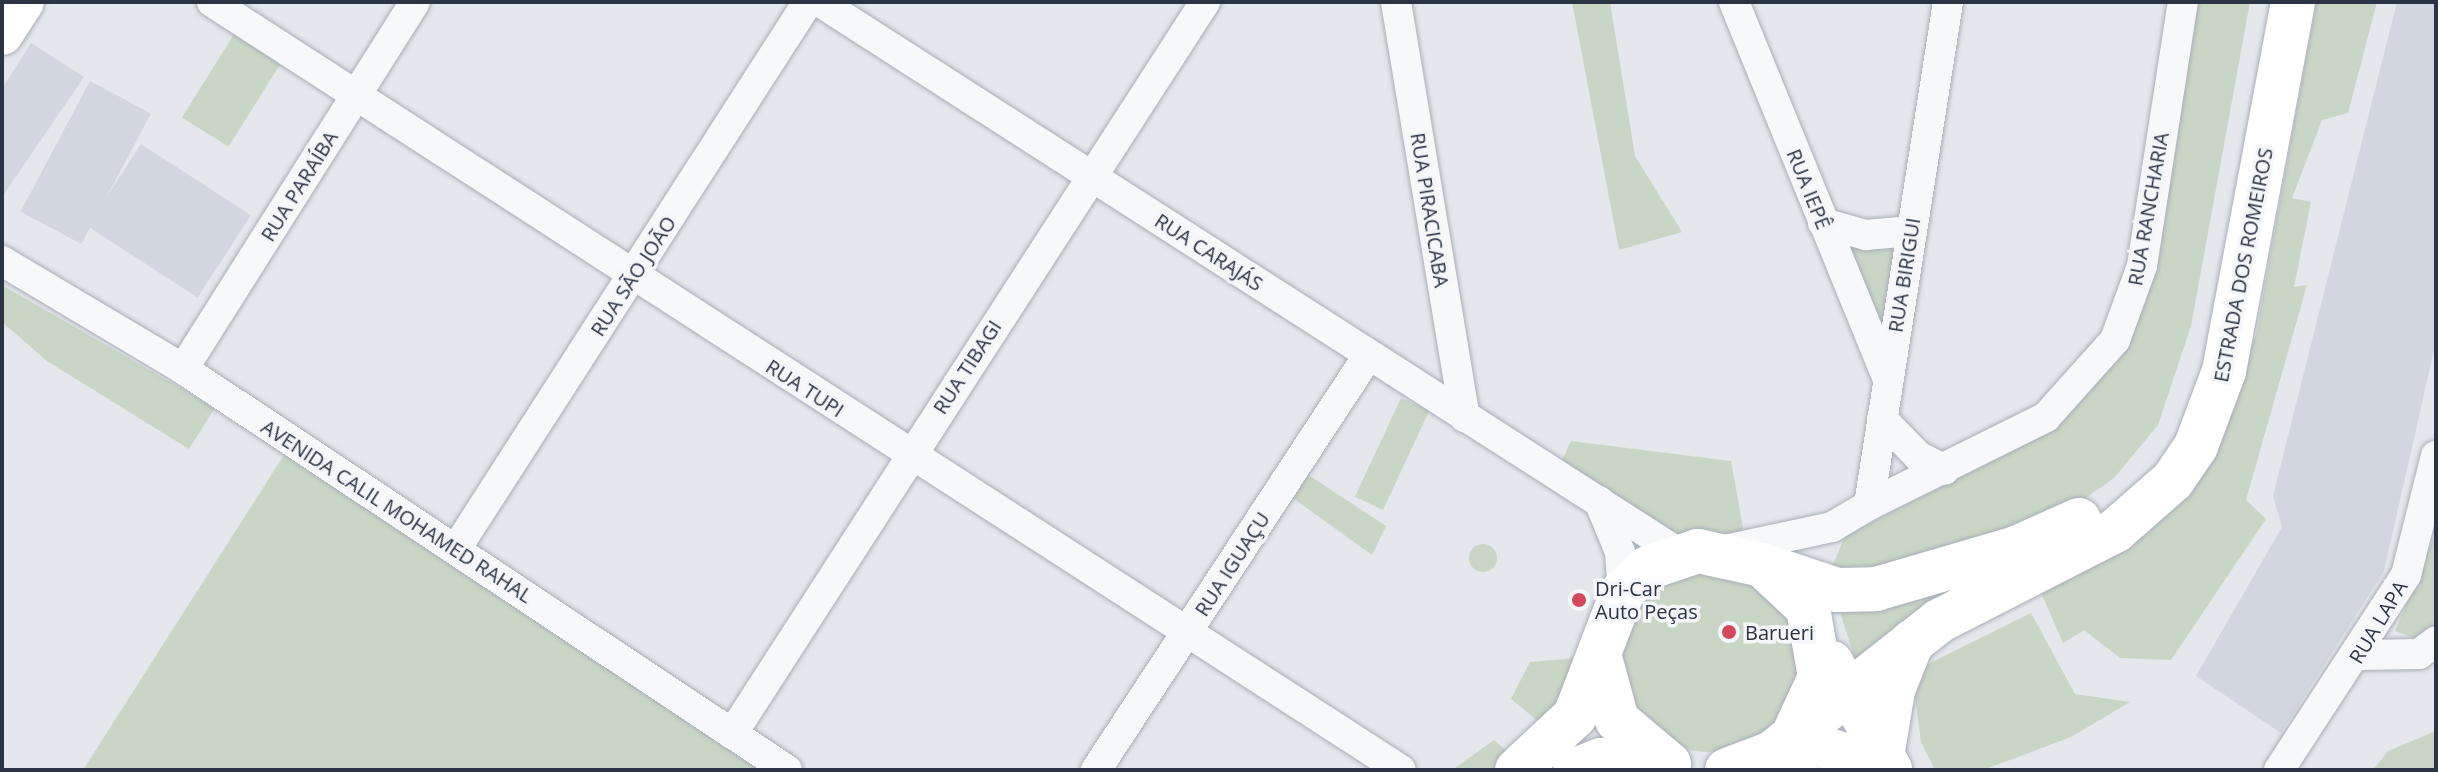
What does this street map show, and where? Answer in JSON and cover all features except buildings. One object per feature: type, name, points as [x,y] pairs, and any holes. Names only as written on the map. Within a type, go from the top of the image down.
[{"type":"main road","points":[[2,34],[23,2]]},
{"type":"main road","name":"ESTRADA DOS ROMEIROS","points":[[1698,553],[1762,565],[1815,584],[1876,589],[2016,548],[2099,507],[2150,461],[2196,364],[2264,2]]},
{"type":"main road","name":"ESTRADA DOS ROMEIROS","points":[[1727,770],[1779,748],[1851,693],[1914,638],[2115,531],[2173,480],[2196,446],[2233,334],[2293,2]]},
{"type":"main road","points":[[1517,770],[1575,716],[1623,591],[1698,553]]},
{"type":"main road","name":"ESTRADA DOS ROMEIROS","points":[[1762,565],[1796,590],[1817,635]]},
{"type":"main road","points":[[1817,635],[1889,763]]},
{"type":"main road","points":[[1779,748],[1814,701],[1817,635]]},
{"type":"main road","points":[[1889,763],[1893,690],[1914,638]]},
{"type":"main road","points":[[1599,654],[1617,720],[1682,767]]},
{"type":"main road","points":[[1779,748],[1821,746],[1889,763]]},
{"type":"main road","points":[[1575,770],[1601,760],[1682,767]]},
{"type":"street","name":"RUA TUPI","points":[[212,2],[908,456],[1401,770]]},
{"type":"street","name":"RUA PARAÍBA","points":[[183,369],[415,2]]},
{"type":"street","name":"RUA SÃO JOÃO","points":[[456,549],[808,2]]},
{"type":"street","name":"RUA CARAJÁS","points":[[820,2],[1367,357],[1599,501],[1698,553]]},
{"type":"street","name":"RUA TIBAGI","points":[[732,734],[908,456],[1205,2]]},
{"type":"street","name":"RUA PIRACICABA","points":[[1396,2],[1465,417]]},
{"type":"street","name":"RUA IEPÊ","points":[[1734,2],[1887,376]]},
{"type":"street","name":"RUA BIRIGUI","points":[[1869,505],[1948,2]]},
{"type":"street","name":"RUA RANCHARIA","points":[[1869,505],[1945,470],[2046,417],[2115,340],[2142,266],[2183,2]]},
{"type":"street","points":[[1823,223],[1866,235],[1911,231]]},
{"type":"street","name":"AVENIDA CALIL MOHAMED RAHAL","points":[[2,261],[183,369],[787,770]]},
{"type":"street","name":"RUA IGUAÇU","points":[[1096,770],[1367,357]]},
{"type":"street","points":[[1882,419],[1918,456],[1945,470]]},
{"type":"street","name":"RUA LAPA","points":[[2279,770],[2360,655],[2406,575],[2436,456]]},
{"type":"street","points":[[1599,501],[1620,552],[1623,591]]},
{"type":"street","points":[[1698,553],[1832,527],[1869,505]]},
{"type":"street","points":[[1817,635],[1815,584],[1832,527]]},
{"type":"street","points":[[2360,655],[2419,654],[2436,641]]},
{"type":"shaded area","points":[[2397,2],[2436,2],[2436,341],[2384,571],[2281,733],[2196,676],[2282,527],[2273,496]]},
{"type":"shaded area","points":[[31,43],[84,77],[2,197],[2,89]]},
{"type":"shaded area","points":[[90,81],[151,113],[81,244],[21,212]]},
{"type":"shaded area","points":[[141,144],[251,215],[197,298],[88,226]]},
{"type":"green space","points":[[1572,2],[1610,2],[1635,156],[1682,232],[1619,250]]},
{"type":"green space","points":[[2198,2],[2250,2],[2191,326],[2158,425],[2114,478],[2066,512],[1856,573],[1830,572],[1845,536],[2055,429],[2128,347],[2156,270]]},
{"type":"green space","points":[[2316,2],[2377,2],[2348,113],[2322,120],[2292,198],[2311,202],[2294,287],[2307,285],[2246,500],[2266,519],[2171,660],[2120,658],[2084,630],[2063,643],[2041,593],[2150,531],[2205,461],[2256,335]]},
{"type":"green space","points":[[236,31],[283,60],[229,147],[182,118]]},
{"type":"green space","points":[[1836,236],[1899,245],[1885,343]]},
{"type":"green space","points":[[2,285],[215,408],[189,449],[47,361],[2,322]]},
{"type":"green space","points":[[1401,398],[1429,411],[1383,510],[1355,497]]},
{"type":"green space","points":[[1571,441],[1731,461],[1744,533],[1675,544],[1561,463]]},
{"type":"green space","points":[[284,455],[763,770],[83,770]]},
{"type":"green space","points":[[1307,474],[1386,526],[1372,555],[1290,496]]},
{"type":"green space","points":[[2436,533],[2436,633],[2420,640],[2395,631]]},
{"type":"green space","points":[[1483,544],[1493,548],[1497,558],[1493,568],[1483,572],[1473,568],[1469,558],[1473,548]]},
{"type":"green space","points":[[1982,570],[1858,668],[1837,603]]},
{"type":"green space","points":[[1709,572],[1743,579],[1759,587],[1772,599],[1784,612],[1792,628],[1799,662],[1792,696],[1784,712],[1772,725],[1759,737],[1743,745],[1709,752],[1675,745],[1659,737],[1646,725],[1634,712],[1626,696],[1619,662],[1626,628],[1634,612],[1646,599],[1659,587],[1675,579]]},
{"type":"green space","points":[[2031,613],[2075,694],[2130,702],[2071,737],[1983,770],[1935,770],[1921,742],[1912,672]]},
{"type":"green space","points":[[1578,658],[1544,726],[1511,699],[1530,662]]},
{"type":"green space","points":[[2436,731],[2436,770],[2373,770],[2388,751]]},
{"type":"green space","points":[[1494,740],[1512,756],[1491,770],[1452,770]]},
{"type":"place","name":"Dri-Car Auto Peças","points":[[1579,600]]},
{"type":"place","name":"Barueri","points":[[1729,632]]}]
